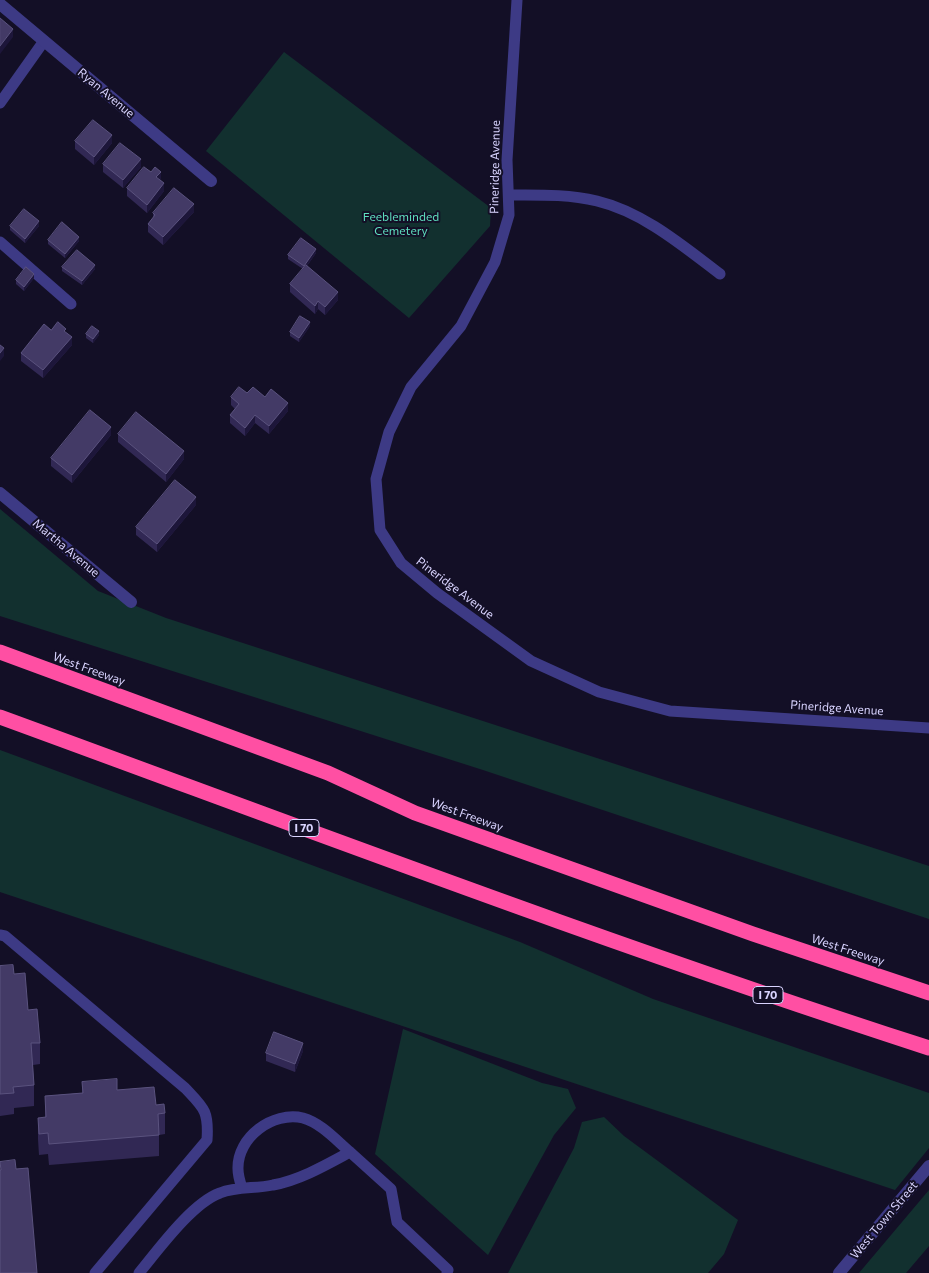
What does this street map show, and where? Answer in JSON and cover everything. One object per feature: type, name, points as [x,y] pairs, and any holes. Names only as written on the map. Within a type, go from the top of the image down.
[{"type":"highway","name":"West Freeway","points":[[0,652],[328,773],[415,813],[753,934],[929,992]]},
{"type":"highway","name":"I 70","points":[[0,717],[617,942],[929,1048]]},
{"type":"highway","points":[[900,983],[929,986]]},
{"type":"street","name":"Ryan Avenue","points":[[0,4],[211,181]]},
{"type":"street","name":"Martha Avenue","points":[[0,493],[131,602]]},
{"type":"street","name":"West Town Street","points":[[840,1273],[929,1166]]},
{"type":"lane","name":"Pineridge Avenue","points":[[517,0],[512,55],[507,160],[509,215],[494,262],[461,326],[411,387],[389,432],[376,478],[380,530],[401,563],[437,593],[531,661],[599,692],[670,711],[929,728]]},
{"type":"lane","points":[[0,103],[44,41]]},
{"type":"lane","points":[[509,195],[564,195],[599,202],[647,223],[677,240],[720,274]]},
{"type":"lane","points":[[0,242],[71,304]]},
{"type":"lane","points":[[0,935],[5,936],[147,1056],[204,1108],[208,1124],[207,1140],[95,1273]]},
{"type":"lane","points":[[242,1188],[238,1169],[240,1154],[254,1133],[267,1122],[283,1117],[303,1118],[319,1125],[392,1189],[397,1222],[448,1270],[447,1273]]},
{"type":"lane","points":[[139,1273],[169,1236],[204,1202],[220,1193],[242,1188],[277,1184],[311,1172],[350,1152]]},
{"type":"green space","name":"Feebleminded Cemetery","points":[[284,52],[491,208],[490,226],[409,318],[206,151]]},
{"type":"green space","points":[[0,509],[98,591],[166,618],[929,866],[929,919],[483,770],[0,616]]},
{"type":"green space","points":[[0,750],[520,942],[653,999],[929,1093],[929,1148],[895,1190],[0,892]]},
{"type":"green space","points":[[403,1029],[542,1083],[568,1089],[576,1108],[554,1135],[488,1255],[375,1154]]},
{"type":"green space","points":[[604,1117],[624,1136],[738,1220],[724,1254],[708,1273],[508,1273],[574,1148],[582,1122]]},
{"type":"green space","points":[[929,1190],[929,1246],[906,1273],[859,1273]]},
{"type":"building","points":[[0,18],[13,29],[0,46]]},
{"type":"building","points":[[93,120],[112,135],[94,157],[75,141]]},
{"type":"building","points":[[120,143],[141,159],[123,180],[103,164]]},
{"type":"building","points":[[144,167],[151,172],[155,167],[161,172],[156,177],[164,183],[147,205],[127,188]]},
{"type":"building","points":[[174,188],[194,204],[163,237],[148,224],[155,215],[153,213]]},
{"type":"building","points":[[24,209],[39,221],[25,239],[10,226]]},
{"type":"building","points":[[62,222],[79,237],[65,254],[48,240]]},
{"type":"building","points":[[301,238],[316,249],[304,266],[288,255]]},
{"type":"building","points":[[77,250],[95,265],[82,281],[62,267]]},
{"type":"building","points":[[306,265],[338,292],[325,307],[318,301],[315,306],[290,284]]},
{"type":"building","points":[[26,267],[34,274],[24,287],[16,280]]},
{"type":"building","points":[[300,316],[310,322],[299,338],[290,332]]},
{"type":"building","points":[[58,322],[66,329],[64,331],[72,337],[43,370],[21,353],[44,324],[51,330]]},
{"type":"building","points":[[92,326],[99,331],[93,339],[86,334]]},
{"type":"building","points":[[0,345],[4,348],[0,353]]},
{"type":"building","points":[[239,387],[247,393],[253,387],[265,397],[271,389],[288,403],[269,426],[255,415],[245,428],[230,415],[239,404],[231,397]]},
{"type":"building","points":[[90,410],[111,427],[72,475],[51,458]]},
{"type":"building","points":[[136,412],[184,451],[166,474],[118,434]]},
{"type":"building","points":[[175,480],[196,497],[157,544],[136,527]]},
{"type":"building","points":[[13,965],[14,974],[25,973],[28,1010],[37,1009],[40,1043],[31,1043],[34,1085],[13,1087],[14,1093],[0,1094],[0,966]]},
{"type":"building","points":[[274,1032],[303,1043],[295,1064],[266,1053]]},
{"type":"building","points":[[117,1079],[117,1090],[154,1087],[156,1105],[164,1104],[165,1113],[158,1114],[159,1135],[49,1144],[48,1133],[39,1134],[38,1118],[46,1117],[45,1096],[83,1093],[82,1082]]},
{"type":"building","points":[[15,1160],[16,1169],[28,1168],[37,1273],[0,1273],[0,1162]]}]
